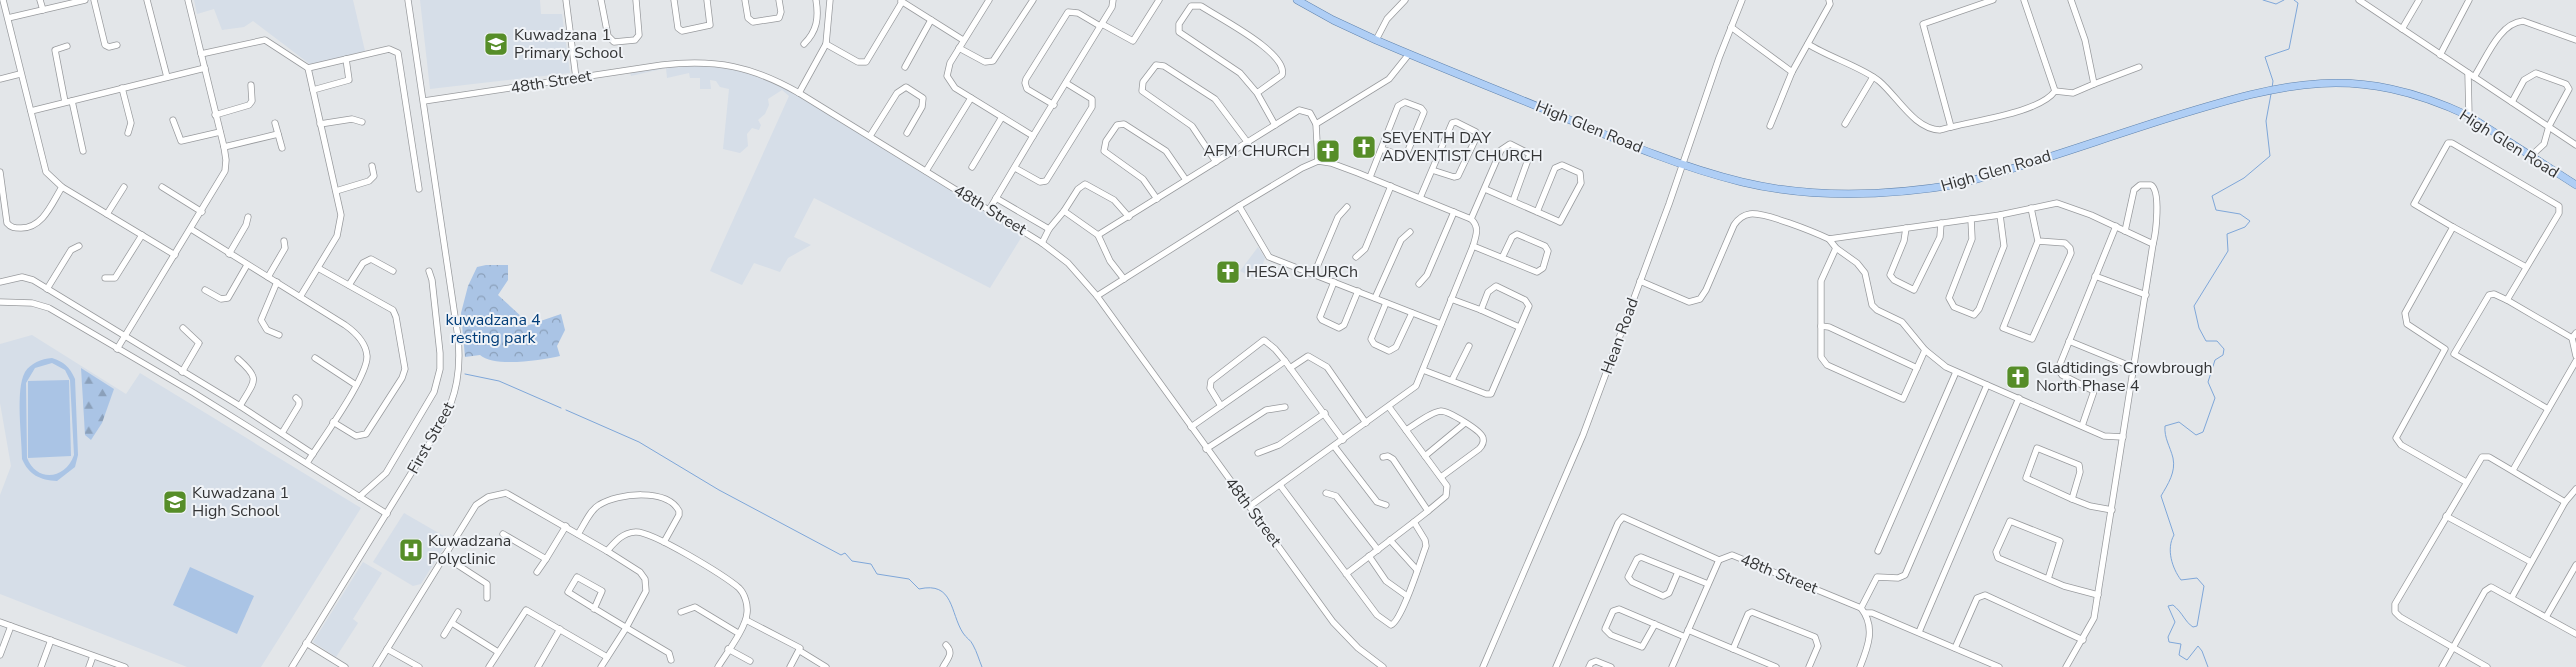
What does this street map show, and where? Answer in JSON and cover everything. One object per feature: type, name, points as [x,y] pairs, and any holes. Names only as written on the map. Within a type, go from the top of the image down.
[{"type":"main road","name":"High Glen Road","points":[[1297,0],[1376,40],[1682,164],[1744,183],[1803,192],[1855,194],[1915,191],[1976,179],[2204,107],[2270,89],[2322,83],[2368,84],[2425,98],[2469,116],[2576,185]]},
{"type":"street","points":[[3,0],[42,163],[46,172],[62,187],[175,255]]},
{"type":"street","points":[[40,0],[43,10]]},
{"type":"street","points":[[8,18],[85,0]]},
{"type":"street","points":[[94,0],[105,45],[109,47],[118,45]]},
{"type":"street","points":[[147,0],[167,77]]},
{"type":"street","points":[[117,349],[202,212],[225,171],[224,147],[188,0]]},
{"type":"street","name":"First Street","points":[[292,667],[449,411],[455,395],[459,365],[458,337],[408,0]]},
{"type":"street","points":[[566,0],[576,78]]},
{"type":"street","points":[[601,0],[608,36],[614,42],[634,40],[639,35],[636,0]]},
{"type":"street","points":[[674,0],[678,28],[682,30],[708,27],[710,22],[707,0]]},
{"type":"street","points":[[745,0],[748,18],[753,22],[779,18],[781,12],[779,0]]},
{"type":"street","points":[[804,44],[812,36],[817,24],[816,0]]},
{"type":"street","points":[[799,93],[826,44],[830,0]]},
{"type":"street","points":[[989,0],[950,62],[947,76],[955,88],[1033,136]]},
{"type":"street","points":[[959,48],[985,62],[993,61],[1033,0]]},
{"type":"street","points":[[990,210],[1112,7],[1114,0]]},
{"type":"street","points":[[1054,105],[1027,89],[1025,83],[1068,12],[1078,13],[1133,42],[1159,0]]},
{"type":"street","points":[[1376,40],[1387,19],[1404,0]]},
{"type":"street","name":"Hean Road","points":[[1483,667],[1583,435],[1742,0]]},
{"type":"street","points":[[1770,126],[1792,72],[1830,4],[1830,0]]},
{"type":"street","points":[[1951,126],[1923,24],[1993,0]]},
{"type":"street","points":[[2024,0],[2056,91]]},
{"type":"street","points":[[2071,0],[2085,40],[2094,84]]},
{"type":"street","points":[[2359,0],[2576,145]]},
{"type":"street","points":[[2368,6],[2371,0]]},
{"type":"street","points":[[2402,29],[2419,0]]},
{"type":"street","points":[[2440,55],[2469,0]]},
{"type":"street","points":[[826,44],[858,62],[866,62],[901,1],[963,40]]},
{"type":"street","points":[[1257,93],[1282,75],[1282,67],[1275,57],[1255,40],[1201,6],[1191,6],[1179,24],[1179,32],[1240,72],[1257,93],[1275,126]]},
{"type":"street","points":[[904,67],[931,20]]},
{"type":"street","points":[[2474,77],[2505,28],[2516,22],[2523,21],[2576,40]]},
{"type":"street","points":[[1731,27],[1792,72]]},
{"type":"street","points":[[201,54],[265,40],[308,68],[341,215],[340,228],[300,296]]},
{"type":"street","points":[[1808,44],[1873,77],[1926,128],[1940,130],[1999,116],[2045,101],[2056,91],[2073,93],[2139,67]]},
{"type":"street","points":[[65,102],[55,50],[67,46]]},
{"type":"street","points":[[308,68],[389,49],[398,53],[419,189]]},
{"type":"street","points":[[1316,124],[1389,79],[1409,54]]},
{"type":"street","points":[[313,90],[349,80],[346,59]]},
{"type":"street","name":"48th Street","points":[[424,101],[671,64],[714,62],[758,72],[799,93],[1042,242],[1068,263],[1097,296],[1333,622],[1358,648],[1383,667]]},
{"type":"street","points":[[1216,162],[1192,126],[1142,91],[1143,82],[1156,65],[1164,66],[1211,95],[1248,143]]},
{"type":"street","points":[[31,111],[204,68]]},
{"type":"street","points":[[2468,73],[2469,116]]},
{"type":"street","points":[[2512,102],[2524,80],[2530,75],[2536,73],[2566,84],[2568,92],[2549,126],[2544,144],[2531,156]]},
{"type":"street","points":[[0,79],[20,74]]},
{"type":"street","points":[[1845,124],[1873,77]]},
{"type":"street","points":[[1016,168],[1040,182],[1046,182],[1092,107],[1092,99],[1066,83]]},
{"type":"street","points":[[216,115],[250,105],[252,101],[251,85]]},
{"type":"street","points":[[870,136],[897,93],[906,87],[924,98],[922,107],[907,133]]},
{"type":"street","points":[[122,88],[131,124],[128,133]]},
{"type":"street","points":[[926,171],[971,98]]},
{"type":"street","points":[[72,100],[84,151]]},
{"type":"street","points":[[1370,177],[1381,148],[1400,103],[1405,102],[1421,108],[1424,112],[1407,153],[1401,155],[1381,148]]},
{"type":"street","points":[[1098,235],[1302,109],[1310,113],[1316,124],[1318,161]]},
{"type":"street","points":[[972,167],[1002,117]]},
{"type":"street","points":[[320,124],[352,119],[362,122]]},
{"type":"street","points":[[174,120],[181,141],[220,132]]},
{"type":"street","points":[[1420,198],[1452,123],[1456,122],[1476,132],[1477,136],[1458,176],[1454,177],[1432,170]]},
{"type":"street","points":[[275,123],[282,148]]},
{"type":"street","points":[[1158,199],[1143,179],[1104,151],[1106,141],[1117,125],[1124,124],[1166,150],[1186,180]]},
{"type":"street","points":[[224,147],[278,134]]},
{"type":"street","points":[[2507,300],[2559,213],[2559,206],[2452,143],[2445,146],[2414,204],[2526,268]]},
{"type":"street","points":[[1471,219],[1501,150],[1510,144],[1530,154],[1513,201]]},
{"type":"street","points":[[1097,296],[1239,206],[1302,168],[1318,161],[1331,163],[1370,177],[1471,219],[1477,228],[1473,246],[1416,386],[1250,506]]},
{"type":"street","points":[[1485,190],[1537,212],[1561,221],[1581,183],[1580,173],[1562,165],[1555,168],[1537,212]]},
{"type":"street","points":[[336,191],[369,181],[374,176],[372,166]]},
{"type":"street","points":[[0,172],[7,222],[14,228],[25,228],[40,221],[62,187]]},
{"type":"street","points":[[1042,242],[1049,229],[1064,211],[1078,189],[1085,184],[1114,200],[1129,217]]},
{"type":"street","points":[[2066,667],[2094,618],[2156,233],[2157,192],[2151,185],[2140,185],[2134,190],[2126,231]]},
{"type":"street","points":[[1356,257],[1365,249],[1391,186]]},
{"type":"street","points":[[107,214],[124,187]]},
{"type":"street","points":[[162,187],[202,212]]},
{"type":"street","points":[[996,198],[1049,229]]},
{"type":"street","points":[[1829,239],[2000,215],[2031,208],[2063,204],[2153,244]]},
{"type":"street","points":[[1239,206],[1269,257],[1441,324]]},
{"type":"street","points":[[1314,274],[1338,217],[1347,207]]},
{"type":"street","points":[[2031,208],[2038,241],[2003,328],[2032,339],[2071,253],[2070,248],[2065,243],[2038,241]]},
{"type":"street","points":[[1064,211],[1098,235],[1110,262],[1124,280]]},
{"type":"street","points":[[1419,284],[1427,274],[1454,212]]},
{"type":"street","points":[[1640,281],[1689,302],[1700,299],[1705,294],[1734,224],[1738,219],[1750,214],[1810,230],[1829,239],[1836,248],[1865,272],[1872,305],[1876,310],[1902,322],[1925,350],[1946,367],[2104,436],[2123,437]]},
{"type":"street","points":[[1971,219],[1972,238],[1949,298],[1954,307],[1974,315],[2004,246],[2000,215]]},
{"type":"street","points":[[229,254],[246,225],[248,217]]},
{"type":"street","points":[[1906,228],[1904,241],[1890,275],[1894,280],[1914,290],[1940,237],[1942,223]]},
{"type":"street","points":[[2082,426],[2095,393],[2092,388],[2058,371],[2116,226]]},
{"type":"street","points":[[2453,227],[2405,313],[2407,324],[2445,349],[2548,409]]},
{"type":"street","points":[[191,229],[352,330],[363,343],[367,356],[356,385],[307,463]]},
{"type":"street","points":[[1375,298],[1401,240],[1410,232]]},
{"type":"street","points":[[1473,246],[1502,258],[1539,272],[1543,268],[1548,251],[1545,246],[1517,234],[1512,236],[1502,258]]},
{"type":"street","points":[[105,278],[115,278],[142,235]]},
{"type":"street","points":[[268,277],[285,248],[284,241]]},
{"type":"street","points":[[47,289],[70,250],[79,246]]},
{"type":"street","points":[[1836,248],[1822,281],[1821,357],[1826,365],[1903,399],[1925,350]]},
{"type":"street","points":[[349,285],[363,263],[371,258],[393,271]]},
{"type":"street","points":[[205,290],[221,299],[228,298],[247,265]]},
{"type":"street","points":[[318,268],[393,310],[396,316],[405,369],[402,378],[364,436],[356,436],[333,422]]},
{"type":"street","points":[[359,497],[386,473],[434,392],[440,369],[440,353],[432,280],[429,271]]},
{"type":"street","points":[[2095,276],[2146,296]]},
{"type":"street","points":[[0,282],[22,277],[47,289],[240,406],[313,454]]},
{"type":"street","points":[[277,282],[261,320],[267,330],[279,335]]},
{"type":"street","points":[[1334,282],[1320,317],[1322,320],[1339,328],[1344,325],[1358,292]]},
{"type":"street","points":[[1424,370],[1486,394],[1492,393],[1528,303],[1499,287],[1493,287],[1488,292],[1481,310]]},
{"type":"street","points":[[2454,354],[2489,295],[2494,294],[2574,336],[2576,356]]},
{"type":"street","points":[[1451,299],[1519,327]]},
{"type":"street","points":[[0,302],[32,303],[49,308],[301,459],[387,514]]},
{"type":"street","points":[[1386,303],[1372,340],[1374,344],[1389,351],[1396,347],[1412,313]]},
{"type":"street","points":[[1821,326],[1829,327],[1917,368]]},
{"type":"street","points":[[182,372],[199,343],[183,328]]},
{"type":"street","points":[[1221,406],[1210,388],[1211,380],[1264,340],[1285,361],[1343,440]]},
{"type":"street","points":[[2069,342],[2134,368]]},
{"type":"street","points":[[1452,380],[1469,346]]},
{"type":"street","points":[[2445,349],[2396,438],[2400,445],[2466,482]]},
{"type":"street","points":[[1290,368],[1308,356],[1321,362],[1366,423]]},
{"type":"street","points":[[314,358],[356,385]]},
{"type":"street","points":[[238,359],[254,376],[254,382],[240,406]]},
{"type":"street","points":[[1191,427],[1285,361]]},
{"type":"street","points":[[2513,470],[2576,361]]},
{"type":"street","points":[[1878,551],[1956,372]]},
{"type":"street","points":[[1860,667],[1870,638],[1863,610],[1877,577],[1898,578],[1905,575],[1988,385]]},
{"type":"street","points":[[282,433],[299,405],[299,400],[296,398]]},
{"type":"street","points":[[1919,632],[2019,398]]},
{"type":"street","points":[[1206,449],[1266,410],[1285,407]]},
{"type":"street","points":[[1346,574],[1446,496],[1446,486],[1441,477],[1389,407]]},
{"type":"street","points":[[1406,430],[1440,411],[1446,412],[1481,434],[1482,445],[1441,477]]},
{"type":"street","points":[[1258,453],[1279,445],[1324,413]]},
{"type":"street","points":[[1425,456],[1465,423]]},
{"type":"street","points":[[1334,446],[1377,502],[1386,506]]},
{"type":"street","points":[[2072,499],[2080,472],[2079,465],[2038,448],[2026,478],[2072,499],[2090,506],[2112,510]]},
{"type":"street","points":[[1383,457],[1388,456],[1393,459],[1428,511]]},
{"type":"street","points":[[2487,667],[2400,617],[2394,608],[2482,457],[2489,457],[2513,470],[2564,502]]},
{"type":"street","points":[[1280,485],[1377,615],[1391,624],[1396,621],[1407,596],[1426,543],[1414,522]]},
{"type":"street","points":[[2512,597],[2564,502],[2576,489]]},
{"type":"street","points":[[1326,493],[1336,496],[1378,550]]},
{"type":"street","points":[[578,534],[593,510],[600,504],[645,494],[674,505],[679,511],[679,515],[664,542]]},
{"type":"street","points":[[376,667],[476,505],[495,495],[512,495],[640,572],[647,582],[646,591],[626,628],[601,667]]},
{"type":"street","points":[[2446,516],[2531,562]]},
{"type":"street","points":[[1556,667],[1618,523],[1623,517],[1719,560]]},
{"type":"street","points":[[2048,579],[2060,541],[2010,520],[1996,556],[2048,579],[2064,586],[2098,595]]},
{"type":"street","points":[[537,572],[566,526]]},
{"type":"street","points":[[607,551],[618,539],[636,532],[644,533],[664,542],[738,588],[746,601],[746,620],[718,667]]},
{"type":"street","points":[[503,534],[546,559]]},
{"type":"street","points":[[1390,540],[1417,570]]},
{"type":"street","name":"48th Street","points":[[1672,667],[1719,560],[1727,555],[1737,556],[1999,667]]},
{"type":"street","points":[[444,556],[487,584],[489,588],[487,598]]},
{"type":"street","points":[[1369,556],[1386,581],[1407,596]]},
{"type":"street","points":[[1678,572],[1669,593],[1663,596],[1632,582],[1628,577],[1637,559],[1641,557],[1708,584]]},
{"type":"street","points":[[2546,617],[2576,566]]},
{"type":"street","points":[[594,608],[602,591],[577,577],[568,592],[626,628],[669,653],[671,660]]},
{"type":"street","points":[[2442,667],[2485,591],[2494,588],[2576,634]]},
{"type":"street","points":[[1955,648],[1976,602],[1984,595],[2082,640]]},
{"type":"street","points":[[681,612],[694,607],[738,633]]},
{"type":"street","points":[[1655,624],[1642,647],[1611,635],[1605,629],[1616,609],[1655,624],[1685,637]]},
{"type":"street","points":[[489,667],[526,610],[607,657]]},
{"type":"street","points":[[444,635],[458,612]]},
{"type":"street","points":[[1733,649],[1748,614],[1752,612],[1815,637],[1818,646],[1809,667]]},
{"type":"street","points":[[746,620],[800,648],[800,651],[826,667]]},
{"type":"street","points":[[0,622],[125,667]]},
{"type":"street","points":[[452,623],[498,652]]},
{"type":"street","points":[[0,654],[11,626]]},
{"type":"street","points":[[538,667],[560,629]]},
{"type":"street","points":[[1688,630],[1776,667]]},
{"type":"street","points":[[41,667],[51,640]]},
{"type":"street","points":[[306,643],[345,667]]},
{"type":"street","points":[[943,667],[951,654],[946,645]]},
{"type":"street","points":[[387,648],[420,667]]},
{"type":"street","points":[[728,649],[750,661]]},
{"type":"street","points":[[790,667],[800,651]]},
{"type":"street","points":[[89,667],[93,656]]},
{"type":"street","points":[[1589,667],[1596,661],[1611,667]]},
{"type":"shaded area","points":[[194,0],[353,0],[365,51],[311,65],[253,21],[244,27],[222,30],[214,9],[197,14]]},
{"type":"shaded area","name":"Kuwadzana 1 Primary School","points":[[420,0],[540,0],[541,14],[562,14],[570,73],[430,89]]},
{"type":"shaded area","points":[[716,62],[771,78],[1024,233],[990,288],[814,198],[794,237],[811,245],[788,258],[780,272],[754,263],[742,285],[710,271],[789,96],[782,90],[768,99],[769,105],[765,114],[758,120],[761,125],[759,130],[752,128],[747,134],[748,146],[740,153],[723,149],[729,89],[720,87],[716,81],[710,80],[711,89],[700,89],[700,78],[690,78],[689,73],[667,78],[666,68],[631,76],[630,71]]},
{"type":"shaded area","points":[[1258,247],[1265,258],[1257,280],[1240,271]]},
{"type":"shaded area","name":"Kuwadzana 1 High School","points":[[32,335],[126,394],[140,373],[361,508],[261,667],[187,667],[0,594],[0,495],[11,466],[0,403],[0,344]]},
{"type":"shaded area","name":"Kuwadzana Polyclinic","points":[[404,513],[449,539],[421,584],[413,586],[373,562]]},
{"type":"shaded area","points":[[363,562],[382,573],[353,619],[358,623],[336,657],[313,642]]},
{"type":"green space","name":"kuwadzana 4 resting park","points":[[508,265],[508,280],[498,295],[524,319],[523,327],[561,314],[565,330],[557,346],[560,356],[518,362],[496,361],[480,355],[465,357],[461,313],[468,286],[477,267]]},
{"type":"green space","points":[[52,358],[63,363],[71,371],[75,379],[78,455],[75,467],[57,481],[36,476],[28,469],[22,459],[20,414],[20,390],[25,372],[30,366],[40,360]],"holes":[[[52,363],[65,370],[70,380],[74,455],[65,469],[51,475],[44,474],[37,471],[27,458],[26,383],[35,368]]]},
{"type":"green space","points":[[81,368],[114,389],[102,423],[91,440],[85,435]]},
{"type":"green space","points":[[69,380],[71,456],[28,458],[28,381]]},
{"type":"green space","points":[[190,567],[254,596],[237,634],[173,605]]},
{"type":"waterway","points":[[2263,0],[2276,4],[2284,0]]},
{"type":"waterway","points":[[2272,88],[2273,81],[2265,57],[2289,49],[2298,3],[2294,0]]},
{"type":"waterway","points":[[2208,667],[2198,646],[2187,660],[2179,655],[2181,644],[2169,642],[2168,637],[2175,622],[2168,606],[2173,605],[2190,625],[2193,627],[2197,626],[2204,586],[2197,578],[2181,580],[2171,558],[2170,546],[2174,535],[2161,496],[2171,478],[2174,463],[2166,438],[2165,426],[2179,422],[2196,435],[2203,432],[2215,398],[2208,382],[2215,360],[2223,355],[2224,349],[2217,341],[2206,341],[2199,328],[2194,306],[2228,251],[2227,234],[2245,227],[2250,221],[2240,214],[2216,210],[2212,196],[2244,178],[2270,156],[2266,121],[2271,94]]},
{"type":"waterway","points":[[465,374],[499,381],[561,408]]},
{"type":"waterway","points":[[566,410],[639,442],[719,490],[841,555],[845,553],[852,561],[871,564],[877,574],[909,579],[919,589],[930,588],[939,590],[949,600],[964,635],[976,650],[982,667]]},
{"type":"place","name":"Kuwadzana 1 Primary School","points":[[496,44]]},
{"type":"place","name":"SEVENTH DAY ADVENTIST CHURCH","points":[[1364,147]]},
{"type":"place","name":"AFM CHURCH","points":[[1328,151]]},
{"type":"place","name":"HESA CHURCh","points":[[1228,272]]},
{"type":"place","name":"Gladtidings Crowbrough North Phase 4","points":[[2018,377]]},
{"type":"place","name":"Kuwadzana 1 High School","points":[[175,502]]},
{"type":"place","name":"Kuwadzana Polyclinic","points":[[411,550]]}]
